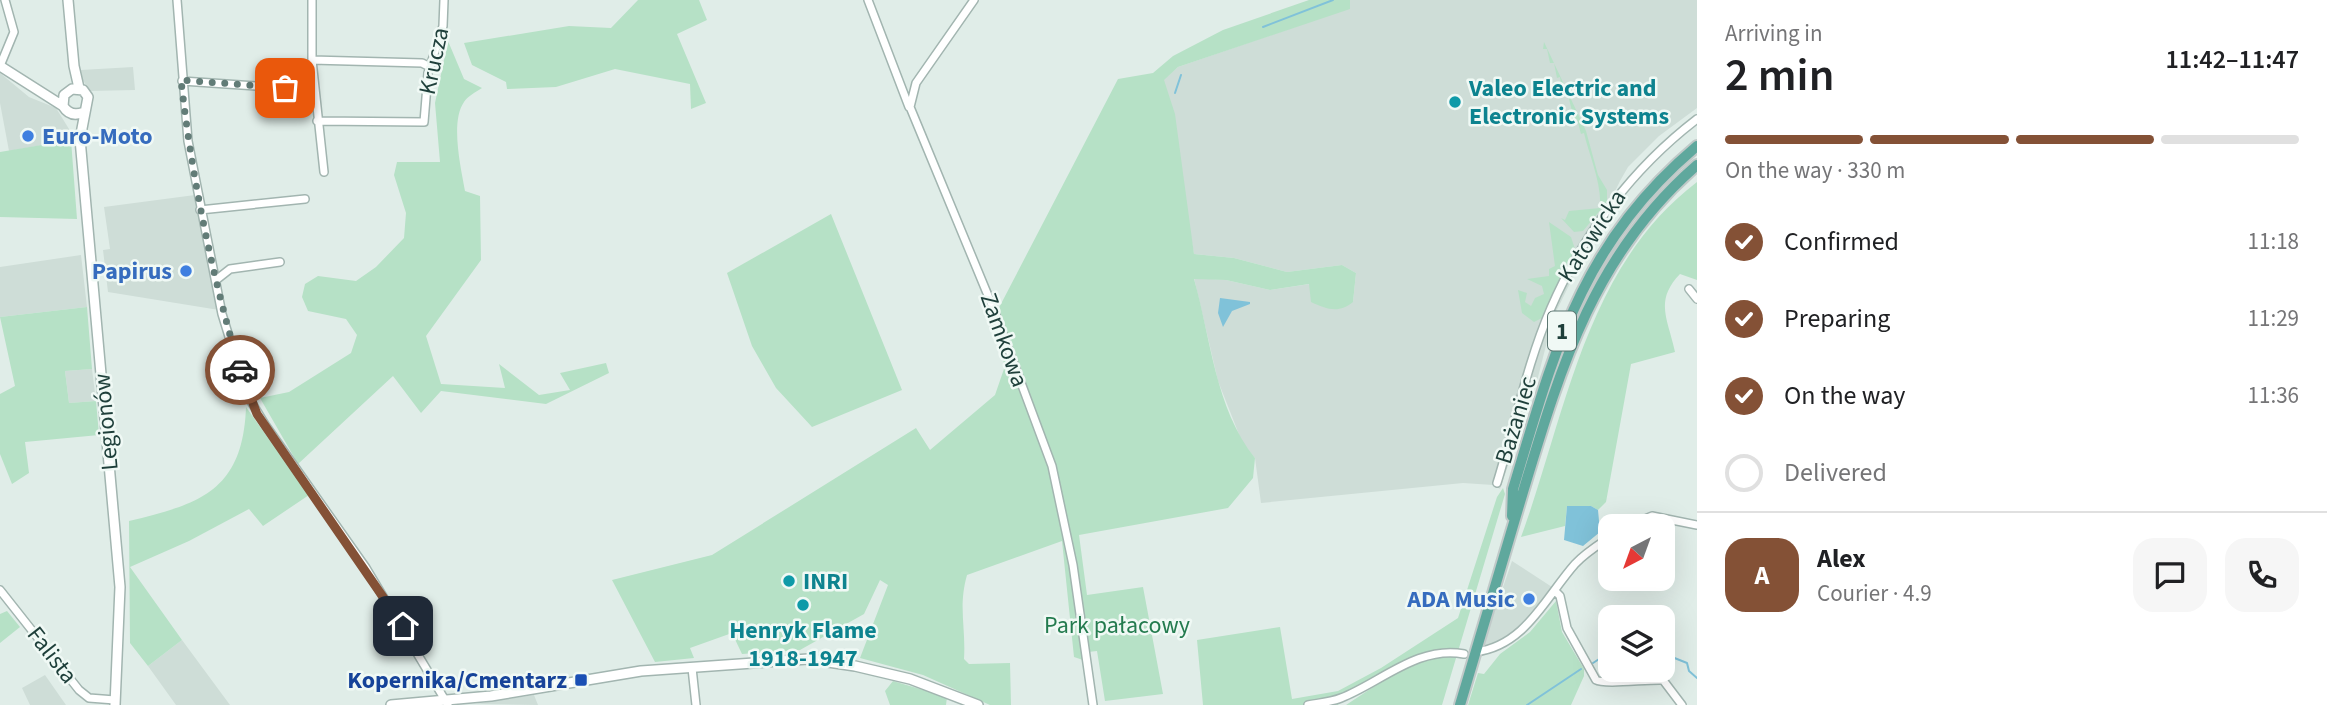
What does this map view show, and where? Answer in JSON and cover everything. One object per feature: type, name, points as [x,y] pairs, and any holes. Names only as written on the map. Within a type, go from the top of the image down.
[{"type":"main road","name":"Katowicka","points":[[1511,531],[1513,488],[1554,355],[1576,297],[1602,251],[1634,206],[1660,178],[1697,146]]},
{"type":"main road","name":"Katowicka","points":[[1460,705],[1470,653],[1561,368],[1587,307],[1637,228],[1660,200],[1697,165]]},
{"type":"street","points":[[5,0],[14,32],[0,66],[72,114],[84,112],[89,101],[86,93],[40,92]]},
{"type":"street","points":[[63,106],[71,91],[74,66],[68,0]]},
{"type":"street","points":[[177,0],[181,80],[200,210],[222,314],[252,406],[366,568],[447,703]]},
{"type":"street","points":[[312,0],[312,60],[324,172]]},
{"type":"street","name":"Krucza","points":[[317,121],[424,122],[430,67],[443,26],[444,0]]},
{"type":"street","name":"Zamkowa","points":[[868,0],[909,107],[994,310],[1052,466],[1073,565],[1093,705]]},
{"type":"street","points":[[909,107],[916,83],[974,0]]},
{"type":"street","points":[[312,60],[422,63],[430,67]]},
{"type":"street","points":[[181,80],[315,90]]},
{"type":"street","name":"Legionów","points":[[80,139],[84,112]]},
{"type":"street","name":"Legionów","points":[[72,114],[80,139],[120,587],[115,702]]},
{"type":"street","name":"Bażaniec","points":[[1497,483],[1550,311],[1578,253],[1642,166],[1697,119]]},
{"type":"street","points":[[200,210],[305,199]]},
{"type":"street","points":[[216,280],[230,269],[280,262]]},
{"type":"street","points":[[1689,289],[1697,299]]},
{"type":"street","points":[[1675,521],[1697,525]]},
{"type":"street","points":[[1308,705],[1339,699],[1409,662],[1443,653],[1490,650],[1513,639],[1576,563],[1598,546]]},
{"type":"street","name":"Falista","points":[[0,590],[79,690],[89,698],[115,702]]},
{"type":"street","points":[[1555,591],[1560,596],[1567,628],[1596,681],[1603,684],[1643,678],[1663,680],[1682,705]]},
{"type":"street","points":[[391,705],[447,703],[616,674],[797,660],[831,662],[910,679],[978,705]]},
{"type":"street","points":[[692,668],[696,705]]},
{"type":"shaded area","points":[[1348,0],[1697,0],[1697,108],[1659,136],[1628,167],[1620,181],[1553,318],[1537,381],[1500,489],[1493,485],[1463,483],[1261,503],[1255,458],[1242,442],[1218,381],[1194,278],[1226,280],[1270,290],[1310,284],[1353,302],[1356,273],[1342,265],[1287,272],[1234,258],[1194,254],[1163,80],[1178,67],[1350,8]]},
{"type":"shaded area","points":[[133,67],[135,90],[90,91],[82,79],[81,70]]},
{"type":"shaded area","points":[[0,73],[29,97],[56,108],[69,129],[71,140],[9,151],[0,103]]},
{"type":"shaded area","points":[[195,195],[219,310],[108,292],[103,250],[110,249],[104,207]]},
{"type":"shaded area","points":[[81,255],[87,307],[0,317],[0,267]]},
{"type":"shaded area","points":[[92,369],[96,401],[69,403],[65,371]]},
{"type":"shaded area","points":[[1512,561],[1552,587],[1511,636],[1490,646],[1483,645]]},
{"type":"shaded area","points":[[182,640],[230,705],[176,705],[148,666]]},
{"type":"shaded area","points":[[45,675],[66,705],[30,705],[22,688]]},
{"type":"shaded area","points":[[534,695],[538,705],[475,704]]},
{"type":"green space","points":[[638,0],[699,0],[707,20],[677,34],[706,103],[691,109],[690,84],[615,69],[556,87],[507,89],[506,82],[472,65],[464,43],[569,26],[611,28]]},
{"type":"green space","name":"Park pałacowy","points":[[1309,0],[1350,0],[1350,9],[1178,67],[1164,80],[1175,114],[1194,254],[1234,258],[1287,272],[1342,265],[1356,273],[1353,302],[1338,309],[1311,302],[1309,284],[1270,290],[1226,280],[1194,279],[1223,395],[1231,417],[1255,458],[1253,478],[1228,508],[1079,535],[1087,595],[1143,587],[1163,694],[1105,701],[1097,651],[1088,652],[1072,537],[1065,540],[1083,660],[1074,657],[1062,541],[967,575],[963,607],[964,659],[969,664],[1010,663],[1011,705],[990,705],[923,675],[860,658],[888,585],[880,580],[864,614],[800,650],[742,654],[732,633],[690,648],[694,658],[655,662],[612,580],[712,555],[916,428],[930,450],[995,395],[1005,366],[991,323],[1118,79],[1153,73],[1173,56],[1223,30]]},
{"type":"green space","points":[[448,41],[464,79],[482,88],[464,102],[457,133],[465,191],[480,196],[481,260],[426,336],[441,384],[505,388],[499,364],[539,395],[570,390],[560,373],[606,363],[609,373],[546,404],[441,391],[421,413],[393,376],[298,464],[260,398],[289,392],[351,353],[357,335],[346,319],[308,311],[302,297],[305,284],[318,276],[356,281],[376,267],[404,238],[406,213],[394,175],[397,162],[440,162],[435,103]]},
{"type":"green space","points":[[1544,42],[1554,63],[1550,63],[1547,49],[1543,49]]},
{"type":"green space","points":[[1554,63],[1586,131],[1598,175],[1607,190],[1607,202],[1583,231],[1574,232],[1561,218],[1565,220],[1569,211],[1600,208],[1599,189],[1584,133],[1581,134],[1577,119],[1574,119],[1567,91],[1562,91]]},
{"type":"green space","points":[[71,140],[77,219],[0,217],[0,152]]},
{"type":"green space","points":[[1697,182],[1697,280],[1680,274],[1667,293],[1665,311],[1675,352],[1631,364],[1606,502],[1598,510],[1591,506],[1567,506],[1565,526],[1521,537],[1567,393],[1604,299],[1629,256],[1659,217]]},
{"type":"green space","points":[[831,214],[902,390],[812,427],[776,388],[752,346],[727,273]]},
{"type":"green space","points":[[1549,222],[1571,237],[1575,249],[1542,318],[1534,322],[1522,313],[1518,290],[1527,293],[1525,302],[1531,306],[1535,298],[1544,294],[1542,286],[1527,279],[1549,276],[1549,269],[1555,266]]},
{"type":"green space","points":[[87,307],[92,369],[65,371],[69,403],[96,401],[99,435],[25,442],[29,473],[12,484],[0,454],[0,394],[15,386],[0,317]]},
{"type":"green space","points":[[246,407],[309,495],[263,526],[249,509],[189,541],[130,567],[182,640],[148,666],[130,643],[129,521],[177,508],[213,489],[226,476],[236,458],[243,435]]},
{"type":"green space","points":[[1503,488],[1505,494],[1442,705],[1346,705],[1396,672],[1416,665],[1410,658],[1342,695],[1338,705],[1203,705],[1197,640],[1280,627],[1292,699],[1338,691],[1381,668],[1458,618],[1497,497]]},
{"type":"green space","points":[[1556,601],[1562,632],[1584,669],[1584,676],[1571,705],[1468,705],[1478,673],[1484,674],[1500,654],[1530,632]]},
{"type":"green space","points":[[7,611],[20,627],[0,643],[0,614]]},
{"type":"green space","points":[[893,681],[947,697],[946,705],[890,705],[885,691]]},
{"type":"water","points":[[1220,298],[1250,304],[1232,311],[1223,327],[1218,313]]},
{"type":"water","points":[[1567,506],[1591,506],[1598,510],[1598,534],[1583,546],[1564,540]]},
{"type":"waterway","points":[[1263,27],[1333,0]]},
{"type":"waterway","points":[[1175,93],[1181,75]]},
{"type":"waterway","points":[[1675,658],[1687,663],[1689,671],[1697,678]]},
{"type":"waterway","points":[[1593,663],[1598,660]]},
{"type":"waterway","points":[[1527,705],[1581,669]]},
{"type":"way so far","points":[[240,370],[222,314],[200,210],[181,80],[285,88]]},
{"type":"place","name":"Valeo Electric and Electronic Systems","points":[[1455,102]]},
{"type":"place","name":"Euro-Moto","points":[[28,136]]},
{"type":"place","name":"Papirus","points":[[186,271]]},
{"type":"place","name":"INRI","points":[[789,581]]},
{"type":"place","name":"ADA Music","points":[[1529,599]]},
{"type":"place","name":"Henryk Flame 1918-1947","points":[[803,605]]},
{"type":"place","name":"Kopernika/Cmentarz","points":[[581,680]]},
{"type":"route","points":[[240,370],[247,395],[257,414],[366,568],[403,626]]}]
